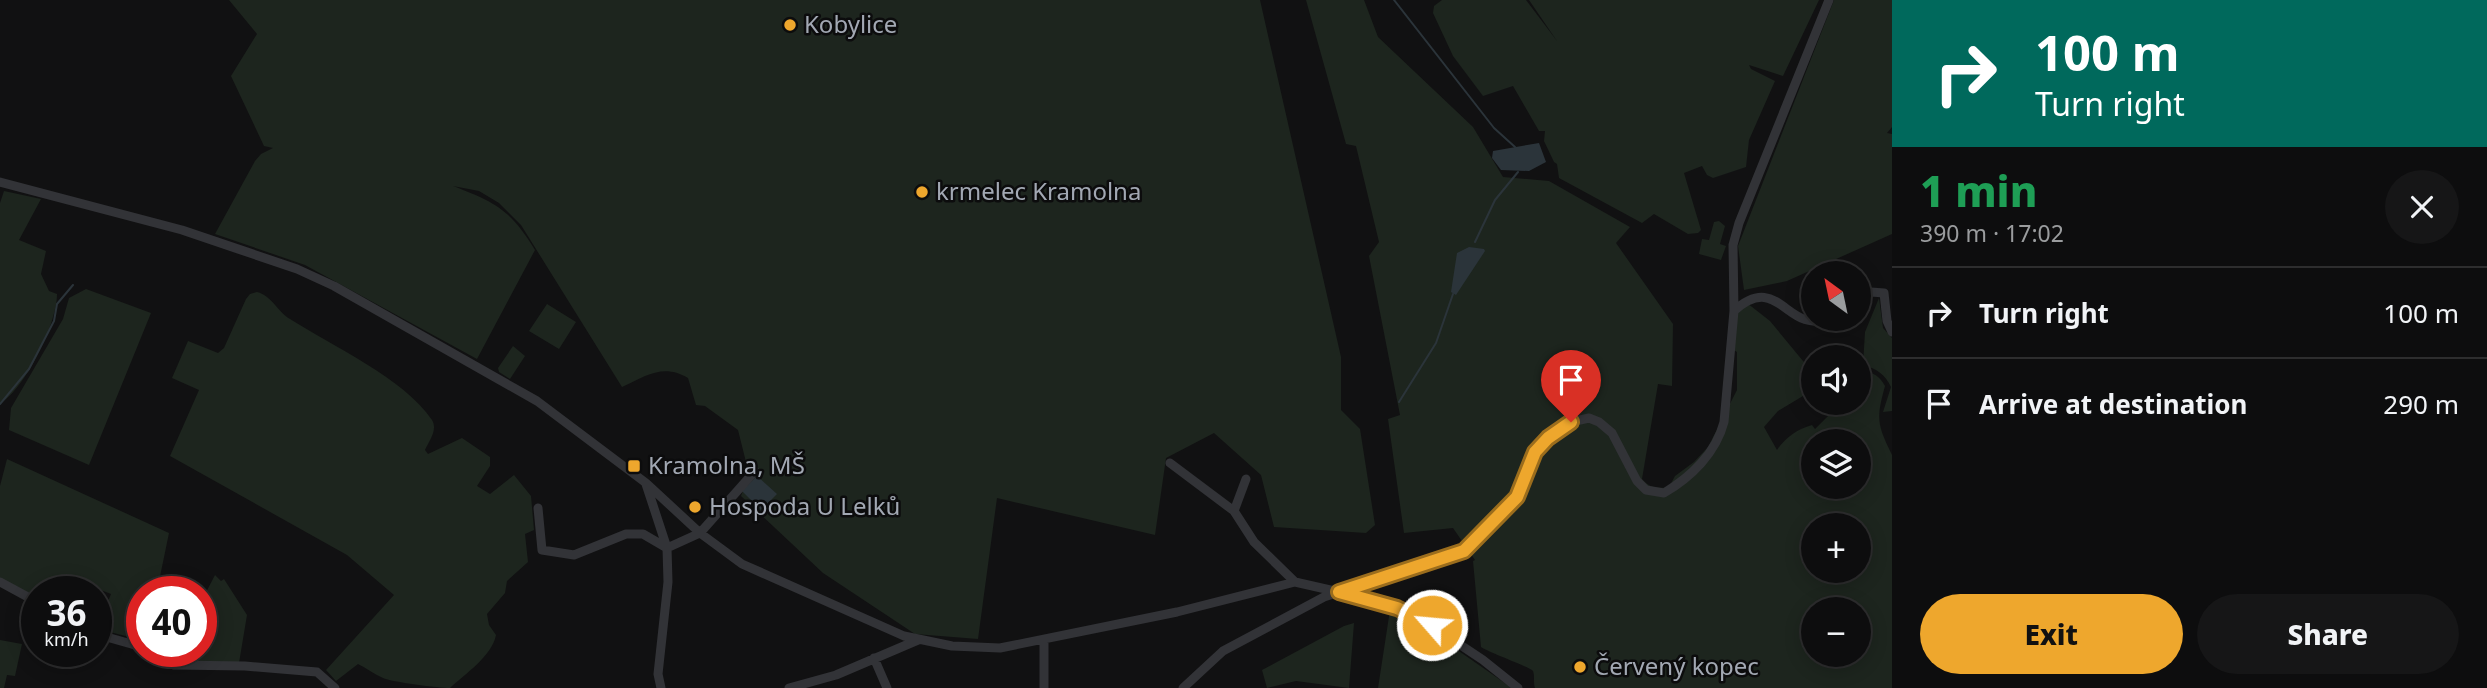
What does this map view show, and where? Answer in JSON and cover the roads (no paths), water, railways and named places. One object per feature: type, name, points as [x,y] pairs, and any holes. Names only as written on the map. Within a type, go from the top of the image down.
[{"type":"street","points":[[1184,688],[1223,651],[1339,592],[1464,551],[1517,497],[1535,452],[1548,438],[1571,422],[1589,418],[1600,422],[1612,433],[1637,481],[1646,489],[1664,493],[1681,483],[1708,455],[1722,432],[1734,311],[1733,245],[1739,223],[1829,0]]},
{"type":"street","points":[[0,182],[182,230],[297,269],[334,286],[537,401],[646,483],[700,533],[742,564],[918,640],[952,646],[1000,648],[1177,612],[1296,582],[1414,614],[1483,660],[1518,688]]},
{"type":"street","points":[[1871,292],[1884,293],[1887,321],[1892,332]]},
{"type":"street","points":[[1734,311],[1752,297],[1763,296],[1801,317]]},
{"type":"street","points":[[1170,463],[1234,511],[1254,542],[1296,582]]},
{"type":"street","points":[[667,548],[700,533],[754,471]]},
{"type":"street","points":[[1234,511],[1245,479]]},
{"type":"street","points":[[646,483],[667,548],[668,582],[658,674],[661,688]]},
{"type":"street","points":[[538,508],[542,550],[574,555],[626,534],[643,534],[667,548]]},
{"type":"street","points":[[0,582],[21,593]]},
{"type":"street","points":[[789,688],[836,675],[918,640]]},
{"type":"street","points":[[1044,640],[1044,688]]},
{"type":"street","points":[[874,658],[887,688]]},
{"type":"street","points":[[217,666],[317,672],[335,688]]},
{"type":"waterway","points":[[1394,0],[1494,128],[1515,147]]},
{"type":"waterway","points":[[1475,242],[1495,200],[1518,172]]},
{"type":"waterway","points":[[0,404],[29,369],[54,321],[57,304],[73,285]]},
{"type":"waterway","points":[[1399,402],[1436,343],[1453,294]]},
{"type":"place","name":"Kobylice","points":[[790,25]]},
{"type":"place","name":"krmelec Kramolna","points":[[922,192]]},
{"type":"place","name":"Kramolna, MŠ","points":[[634,466]]},
{"type":"place","name":"Hospoda U Lelků","points":[[695,507]]},
{"type":"place","name":"Červený kopec","points":[[1580,667]]}]
